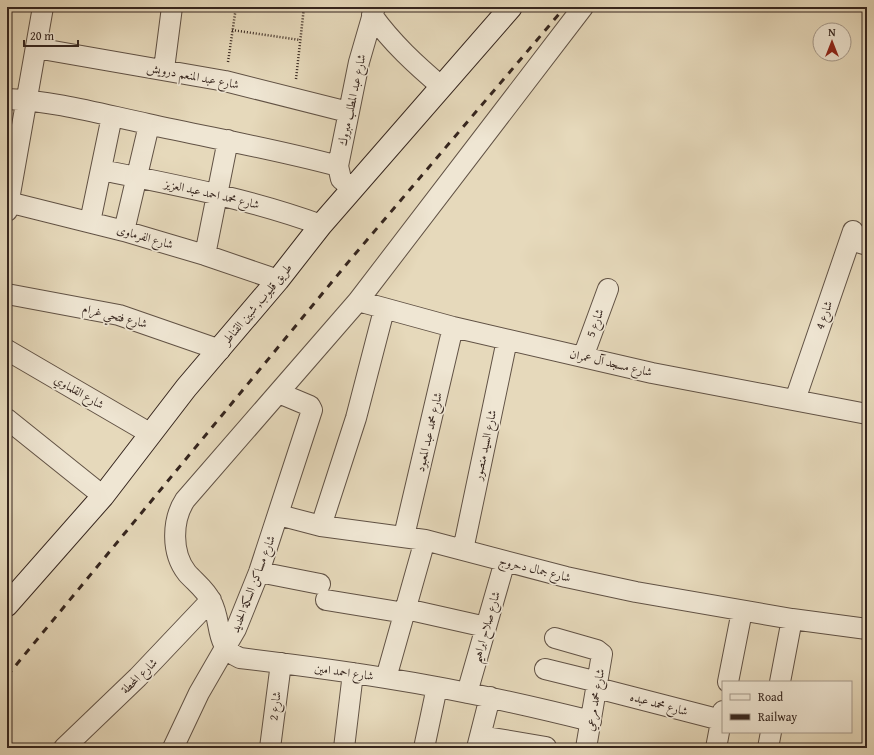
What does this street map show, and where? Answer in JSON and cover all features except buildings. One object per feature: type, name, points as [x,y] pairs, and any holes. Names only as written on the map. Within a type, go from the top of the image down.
[{"type":"main road","name":"طريق قليوب, شبين القناطر","points":[[7,604],[102,496],[186,388],[220,350],[322,224],[511,7]]},
{"type":"street","points":[[8,207],[43,7]]},
{"type":"street","points":[[164,69],[172,7]]},
{"type":"street","points":[[225,649],[211,600],[186,571],[180,559],[175,533],[179,509],[185,500],[358,301],[583,7]]},
{"type":"street","points":[[373,11],[385,33],[409,59],[442,87]]},
{"type":"street","name":"شارع عبد المطلب مبروك","points":[[338,166],[348,112],[373,11]]},
{"type":"street","name":"شارع عبد المنعم درويش","points":[[36,48],[164,69],[225,81],[348,112]]},
{"type":"street","points":[[7,99],[27,100],[90,110],[150,125],[278,150],[338,166],[341,179],[352,189]]},
{"type":"street","points":[[90,222],[112,116]]},
{"type":"street","points":[[124,230],[150,125]]},
{"type":"street","points":[[206,255],[228,140]]},
{"type":"street","name":"شارع محمد احمد عبد العزيز","points":[[101,170],[218,194],[286,212],[322,224]]},
{"type":"street","name":"شارع الفرماوى","points":[[8,207],[90,222],[124,230],[206,255],[278,280]]},
{"type":"street","name":"شارع 4","points":[[795,400],[856,238]]},
{"type":"street","name":"شارع 5","points":[[583,357],[608,289]]},
{"type":"street","name":"شارع فتحي غرام","points":[[7,294],[119,315],[220,350]]},
{"type":"street","name":"شارع مسجد آل عمران","points":[[358,301],[384,310],[453,328],[583,357],[867,414]]},
{"type":"street","points":[[322,526],[356,418],[384,310]]},
{"type":"street","name":"شارع محمد عبد المعبود","points":[[404,536],[453,328]]},
{"type":"street","name":"شارع السيد منصور","points":[[463,550],[507,340]]},
{"type":"street","name":"شارع القلماوي","points":[[7,350],[151,434]]},
{"type":"street","name":"شارع مساكن السكة الحديد","points":[[173,748],[199,693],[236,629],[260,572],[312,410],[310,406],[279,393]]},
{"type":"street","points":[[7,420],[102,496]]},
{"type":"street","name":"شارع جمال دحروج","points":[[279,515],[322,526],[425,540],[566,577],[792,619],[867,629]]},
{"type":"street","points":[[386,678],[425,540]]},
{"type":"street","name":"شارع صلاح ابراهيم","points":[[467,693],[505,561]]},
{"type":"street","points":[[260,572],[323,592],[405,611],[486,627]]},
{"type":"street","name":"شارع المحطة","points":[[64,748],[143,672],[211,600]]},
{"type":"street","points":[[728,681],[742,610]]},
{"type":"street","points":[[780,681],[792,619]]},
{"type":"street","name":"شارع محمد مرعي","points":[[554,638],[601,652],[603,658],[586,748]]},
{"type":"street","name":"شارع احمد امين","points":[[225,649],[240,658],[353,673],[437,687],[490,697],[591,721]]},
{"type":"street","name":"شارع 2","points":[[270,748],[281,663]]},
{"type":"street","name":"شارع محمد عبده","points":[[545,669],[598,685],[722,716]]},
{"type":"street","points":[[344,748],[353,673]]},
{"type":"street","points":[[424,748],[437,687]]},
{"type":"street","points":[[490,697],[479,742],[546,747]]},
{"type":"street","points":[[716,748],[722,716]]},
{"type":"street","points":[[768,748],[771,733]]},
{"type":"path","points":[[225,81],[236,7]]},
{"type":"path","points":[[294,98],[304,7]]},
{"type":"path","points":[[232,30],[300,40]]},
{"type":"railway","points":[[7,676],[350,260],[565,7]]}]
